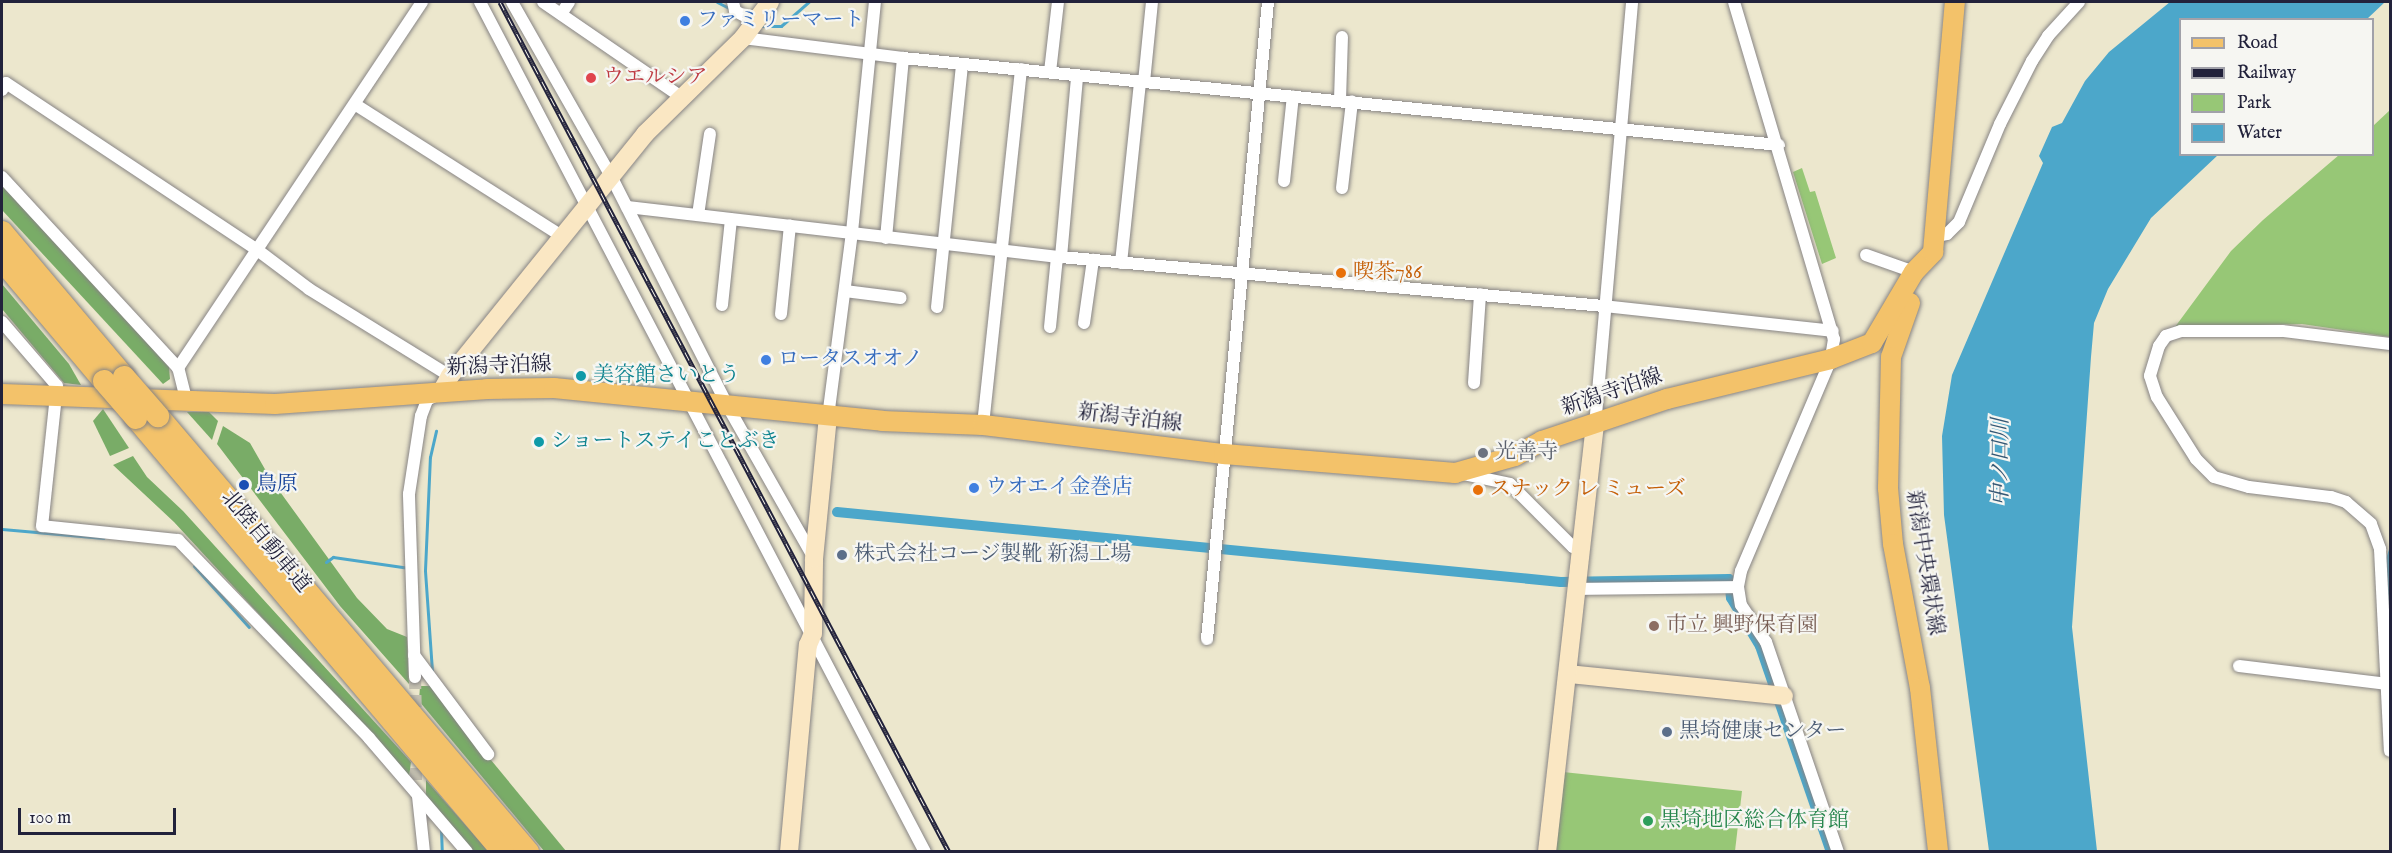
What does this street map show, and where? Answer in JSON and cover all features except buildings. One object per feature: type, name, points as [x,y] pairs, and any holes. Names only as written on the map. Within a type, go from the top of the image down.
[{"type":"highway","name":"北陸自動車道","points":[[2,232],[114,379]]},
{"type":"highway","name":"北陸自動車道","points":[[2,260],[114,379],[528,852]]},
{"type":"highway","name":"北陸自動車道","points":[[147,417],[503,852]]},
{"type":"main road","points":[[1934,244],[1955,2]]},
{"type":"main road","name":"新潟寺泊線","points":[[2,394],[276,404],[445,384],[554,388],[828,417],[983,425],[1224,454],[1455,473],[1667,399],[1831,359],[1872,343],[1914,272],[1934,244]]},
{"type":"main road","name":"新潟中央環状線","points":[[1934,244],[1905,313],[1891,357],[1887,453],[1893,544],[1920,688],[1938,852]]},
{"type":"street","points":[[178,368],[256,249],[356,105],[422,2]]},
{"type":"street","points":[[480,2],[926,852]]},
{"type":"street","points":[[512,2],[611,176],[727,405],[814,559]]},
{"type":"street","points":[[543,2],[680,96]]},
{"type":"street","points":[[561,14],[569,2]]},
{"type":"street","points":[[733,2],[735,11],[753,20]]},
{"type":"street","points":[[415,677],[409,494],[422,416],[427,400],[445,384],[586,205],[680,96],[743,38],[753,20],[770,2]]},
{"type":"street","points":[[789,852],[808,645],[813,633],[814,559],[828,417],[852,232],[875,2]]},
{"type":"street","points":[[1050,72],[1059,2]]},
{"type":"street","points":[[1121,263],[1152,2]]},
{"type":"street","points":[[1207,639],[1268,2]]},
{"type":"street","points":[[1547,852],[1569,675],[1594,426],[1632,2]]},
{"type":"street","points":[[1734,2],[1779,145],[1833,331],[1831,359],[1741,571],[1738,587],[1741,605],[1766,642],[1838,852]]},
{"type":"street","points":[[1934,244],[1959,222],[2000,124],[2032,61],[2048,36],[2079,2]]},
{"type":"street","points":[[1342,37],[1346,101],[1342,188]]},
{"type":"street","points":[[743,38],[1077,76],[1620,127],[1779,145]]},
{"type":"street","points":[[886,238],[903,58]]},
{"type":"street","points":[[937,307],[962,64]]},
{"type":"street","points":[[983,425],[1004,251],[1021,69]]},
{"type":"street","points":[[1050,327],[1077,76]]},
{"type":"street","points":[[2,90],[6,83],[256,249],[445,384]]},
{"type":"street","points":[[1284,181],[1293,96]]},
{"type":"street","points":[[356,105],[562,236]]},
{"type":"street","points":[[698,215],[710,134]]},
{"type":"street","points":[[2,177],[178,368],[186,399]]},
{"type":"street","points":[[627,207],[1059,257],[1480,294],[1833,331]]},
{"type":"street","points":[[722,306],[731,219]]},
{"type":"street","points":[[780,314],[790,225]]},
{"type":"street","points":[[1866,255],[1914,272]]},
{"type":"street","points":[[1084,323],[1093,260]]},
{"type":"street","points":[[845,291],[901,298]]},
{"type":"street","points":[[1474,383],[1480,294]]},
{"type":"street","points":[[2,322],[57,386],[54,397],[42,526],[178,540],[369,738],[418,792],[466,852]]},
{"type":"street","points":[[2391,344],[2282,331],[2181,331],[2166,336],[2158,346],[2150,376],[2157,397],[2196,459],[2214,477],[2249,487],[2331,496],[2346,502],[2371,524],[2385,546],[2391,751]]},
{"type":"street","points":[[1455,473],[1510,484],[1573,547],[1581,549]]},
{"type":"street","points":[[1577,589],[1738,587]]},
{"type":"street","points":[[414,655],[488,754]]},
{"type":"street","points":[[2238,666],[2388,684]]},
{"type":"street","points":[[1569,675],[1784,696]]},
{"type":"street","points":[[418,792],[424,852]]},
{"type":"green space","points":[[2390,110],[2390,337],[2302,324],[2175,327],[2231,251],[2263,220],[2338,156],[2374,156],[2374,125]]},
{"type":"green space","points":[[1802,168],[1810,192],[1815,191],[1836,258],[1822,264],[1793,172]]},
{"type":"green space","points":[[2,184],[169,367],[170,379],[163,384],[2,210]]},
{"type":"green space","points":[[2,284],[69,364],[81,385],[64,383],[2,309]]},
{"type":"green space","points":[[103,409],[129,448],[110,456],[93,421]]},
{"type":"green space","points":[[187,412],[209,412],[218,421],[212,440]]},
{"type":"green space","points":[[223,426],[250,443],[270,478],[357,598],[387,629],[407,637],[409,684],[340,606],[217,444]]},
{"type":"green space","points":[[133,456],[147,477],[183,511],[411,762],[409,777],[174,522],[113,465]]},
{"type":"green space","points":[[420,686],[430,686],[566,851],[544,851],[419,701]]},
{"type":"green space","name":"黒埼地区総合体育館","points":[[1563,772],[1742,791],[1735,851],[1554,852]]},
{"type":"green space","points":[[426,780],[488,851],[471,851],[426,799]]},
{"type":"water","name":"中ノ口川","points":[[2170,2],[2385,2],[2368,18],[2179,18],[2179,156],[2217,156],[2151,218],[2108,289],[2094,323],[2072,627],[2097,851],[1989,851],[1944,515],[1942,436],[1952,375],[2043,163],[2039,156],[2052,127],[2062,123],[2085,81],[2109,52]]},
{"type":"waterway","points":[[717,2],[731,9]]},
{"type":"waterway","points":[[761,26],[781,26],[809,2]]},
{"type":"waterway","points":[[432,671],[425,570],[430,457],[436,431]]},
{"type":"waterway","points":[[837,512],[1561,582],[1729,579],[1731,598],[1760,646],[1831,852]]},
{"type":"waterway","points":[[2,529],[104,538]]},
{"type":"waterway","points":[[2390,549],[2387,559],[2390,611]]},
{"type":"waterway","points":[[326,562],[333,557],[409,568]]},
{"type":"waterway","points":[[194,566],[249,627]]},
{"type":"waterway","points":[[441,829],[442,852]]},
{"type":"tunnel","points":[[415,677],[416,718]]},
{"type":"tunnel","points":[[416,750],[416,786]]},
{"type":"railway","points":[[500,2],[949,852]]},
{"type":"place","name":"ファミリーマート","points":[[685,21]]},
{"type":"place","name":"ウエルシア","points":[[591,78]]},
{"type":"place","name":"喫茶786","points":[[1341,273]]},
{"type":"place","name":"ロータスオオノ","points":[[766,360]]},
{"type":"place","name":"美容館さいとう","points":[[581,376]]},
{"type":"place","name":"ショートステイことぶき","points":[[539,442]]},
{"type":"place","name":"光善寺","points":[[1483,453]]},
{"type":"place","name":"鳥原","points":[[244,485]]},
{"type":"place","name":"ウオエイ金巻店","points":[[974,488]]},
{"type":"place","name":"スナック レ ミューズ","points":[[1478,490]]},
{"type":"place","name":"株式会社コージ製靴 新潟工場","points":[[842,555]]},
{"type":"place","name":"市立 興野保育園","points":[[1654,626]]},
{"type":"place","name":"黒埼健康センター","points":[[1667,732]]},
{"type":"place","name":"黒埼地区総合体育館","points":[[1648,821]]}]
